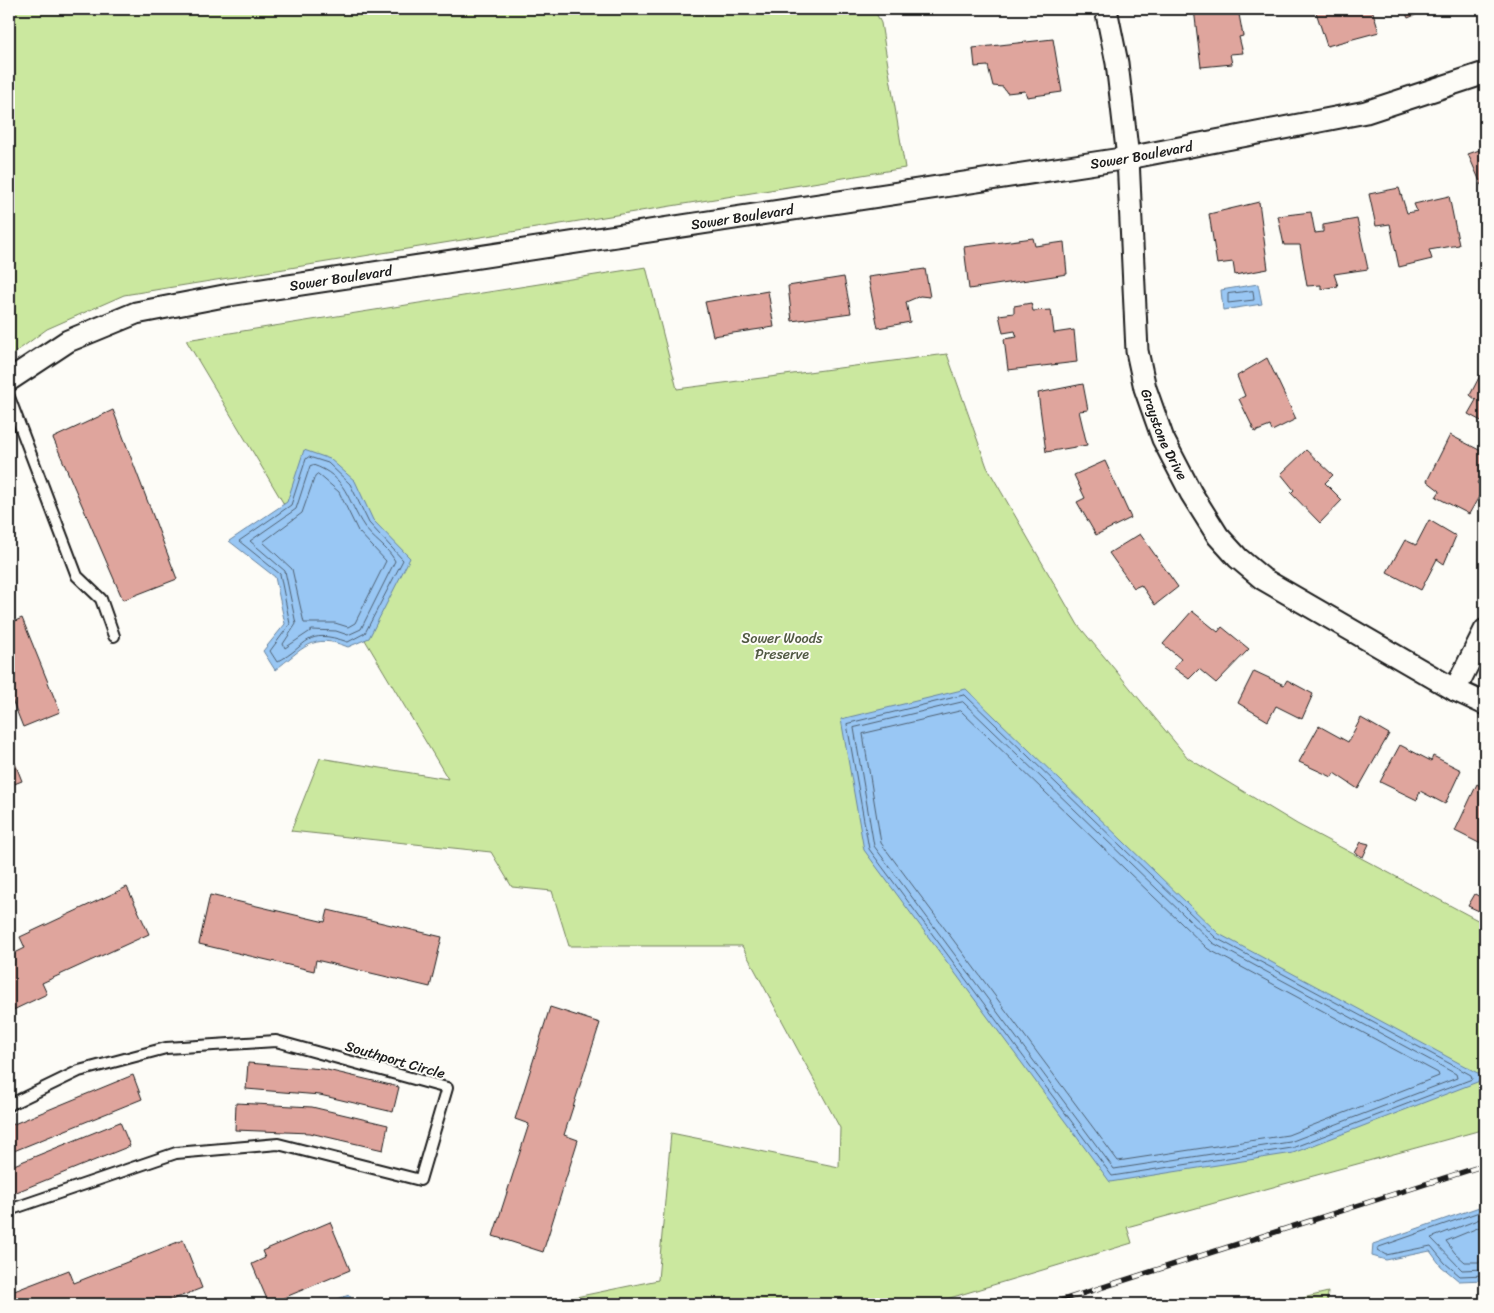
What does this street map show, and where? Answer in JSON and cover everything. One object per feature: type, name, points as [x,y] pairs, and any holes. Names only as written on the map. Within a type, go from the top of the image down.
[{"type":"street","name":"Graystone Drive","points":[[1106,9],[1117,63],[1128,158],[1137,351],[1145,388],[1164,439],[1191,493],[1218,536],[1238,558],[1263,579],[1456,690],[1485,704]]},
{"type":"street","name":"Sower Boulevard","points":[[9,380],[68,341],[136,312],[230,295],[1128,158],[1366,112],[1485,73]]},
{"type":"street","points":[[1456,690],[1485,630]]},
{"type":"lane","points":[[9,397],[77,576],[100,599],[114,636]]},
{"type":"lane","name":"Southport Circle","points":[[9,1104],[79,1071],[166,1048],[276,1041],[447,1088],[420,1180],[278,1144],[176,1153],[9,1210]]},
{"type":"green space","points":[[9,9],[874,9],[881,23],[905,168],[124,295],[47,329],[9,357]]},
{"type":"green space","name":"Sower Woods Preserve","points":[[646,267],[677,389],[947,354],[987,467],[1078,625],[1188,758],[1297,824],[1485,924],[1485,1129],[1127,1227],[1132,1243],[930,1304],[542,1304],[658,1280],[671,1133],[839,1167],[840,1128],[742,946],[569,946],[552,891],[512,887],[491,852],[291,831],[320,758],[448,779],[186,340]]},
{"type":"green space","points":[[1328,1292],[1327,1304],[1278,1304]]},
{"type":"water","points":[[1258,284],[1262,304],[1223,310],[1221,290]]},
{"type":"water","points":[[304,450],[330,459],[355,481],[373,520],[410,558],[369,638],[348,647],[325,641],[316,642],[308,645],[275,670],[263,651],[285,624],[275,577],[229,541],[287,502]]},
{"type":"water","points":[[966,689],[1219,934],[1485,1077],[1485,1079],[1293,1153],[1110,1182],[864,850],[841,719]]},
{"type":"water","points":[[1485,1205],[1485,1280],[1459,1281],[1441,1266],[1430,1251],[1386,1260],[1372,1256],[1373,1244]]},
{"type":"water","points":[[349,1295],[355,1304],[323,1304]]},
{"type":"building","points":[[1194,9],[1238,9],[1243,36],[1239,37],[1243,53],[1230,54],[1232,64],[1201,67]]},
{"type":"building","points":[[1315,9],[1372,9],[1379,32],[1327,46]]},
{"type":"building","points":[[1404,9],[1429,9],[1408,18]]},
{"type":"building","points":[[1053,39],[1062,92],[1027,97],[1025,91],[1007,93],[1003,87],[993,86],[988,66],[975,67],[973,48]]},
{"type":"building","points":[[1485,148],[1485,193],[1468,154]]},
{"type":"building","points":[[1399,188],[1407,213],[1417,211],[1414,204],[1449,196],[1459,245],[1429,250],[1432,259],[1399,267],[1390,224],[1376,226],[1369,194]]},
{"type":"building","points":[[1259,202],[1268,269],[1235,275],[1233,262],[1217,264],[1209,214]]},
{"type":"building","points":[[1311,212],[1315,233],[1323,232],[1323,225],[1357,219],[1368,269],[1334,274],[1338,286],[1321,289],[1321,285],[1307,286],[1300,245],[1284,245],[1278,216]]},
{"type":"building","points":[[1033,238],[1035,246],[1064,242],[1067,274],[969,289],[964,247]]},
{"type":"building","points":[[925,269],[930,297],[920,296],[906,302],[910,322],[878,328],[868,277]]},
{"type":"building","points":[[844,277],[851,313],[792,321],[788,286]]},
{"type":"building","points":[[768,291],[774,327],[713,336],[705,302]]},
{"type":"building","points":[[1031,303],[1033,311],[1051,310],[1054,333],[1074,330],[1077,362],[1008,370],[1004,339],[1017,337],[1015,331],[1003,333],[999,315],[1014,313],[1014,306]]},
{"type":"building","points":[[1267,358],[1296,419],[1272,431],[1270,426],[1255,432],[1239,399],[1245,396],[1237,376]]},
{"type":"building","points":[[1485,366],[1485,423],[1468,414],[1476,400],[1470,395]]},
{"type":"building","points":[[1083,384],[1088,410],[1079,411],[1087,445],[1046,452],[1038,393]]},
{"type":"building","points":[[113,410],[177,579],[123,600],[53,438]]},
{"type":"building","points":[[1450,435],[1485,453],[1485,469],[1477,483],[1484,488],[1469,514],[1436,497],[1440,491],[1427,481]]},
{"type":"building","points":[[1306,450],[1333,475],[1325,483],[1342,500],[1320,523],[1291,493],[1294,490],[1281,474]]},
{"type":"building","points":[[1105,461],[1131,518],[1096,535],[1077,502],[1085,498],[1074,475]]},
{"type":"building","points":[[1429,520],[1456,536],[1444,564],[1437,559],[1421,590],[1387,572],[1405,540],[1416,545]]},
{"type":"building","points":[[1140,534],[1178,587],[1155,605],[1141,585],[1134,588],[1109,553]]},
{"type":"building","points":[[1192,611],[1218,632],[1222,627],[1249,649],[1216,683],[1199,669],[1189,679],[1174,668],[1181,659],[1163,644]]},
{"type":"building","points":[[9,612],[13,622],[22,618],[60,712],[23,727],[9,692]]},
{"type":"building","points":[[1254,671],[1284,685],[1287,680],[1313,694],[1302,719],[1276,706],[1268,721],[1238,703]]},
{"type":"building","points":[[1361,718],[1389,734],[1358,789],[1334,773],[1332,777],[1299,762],[1319,726],[1348,742]]},
{"type":"building","points":[[1400,745],[1431,761],[1433,756],[1461,770],[1445,804],[1420,791],[1417,800],[1380,782]]},
{"type":"building","points":[[9,748],[22,781],[9,786]]},
{"type":"building","points":[[1477,784],[1485,789],[1485,846],[1455,831]]},
{"type":"building","points":[[1361,842],[1369,844],[1363,857],[1355,853]]},
{"type":"building","points":[[127,887],[149,934],[42,983],[47,994],[9,1012],[9,956],[25,948],[20,937]]},
{"type":"building","points":[[1475,894],[1485,900],[1479,911],[1468,906]]},
{"type":"building","points":[[210,895],[325,922],[328,910],[442,937],[430,987],[316,960],[314,971],[199,944]]},
{"type":"building","points":[[550,1007],[600,1023],[564,1135],[578,1140],[543,1252],[493,1236],[529,1124],[515,1119]]},
{"type":"building","points":[[248,1063],[323,1069],[399,1087],[393,1112],[320,1095],[246,1089]]},
{"type":"building","points":[[133,1075],[142,1099],[9,1153],[9,1126]]},
{"type":"building","points":[[236,1103],[312,1107],[388,1125],[383,1150],[310,1133],[235,1130]]},
{"type":"building","points":[[120,1122],[130,1146],[14,1193],[9,1181],[9,1167]]},
{"type":"building","points":[[330,1222],[350,1270],[269,1304],[252,1264],[265,1258],[262,1251]]},
{"type":"building","points":[[183,1240],[202,1288],[161,1304],[9,1304],[9,1293],[69,1270],[74,1283]]},
{"type":"railway","points":[[1050,1304],[1485,1165]]}]
